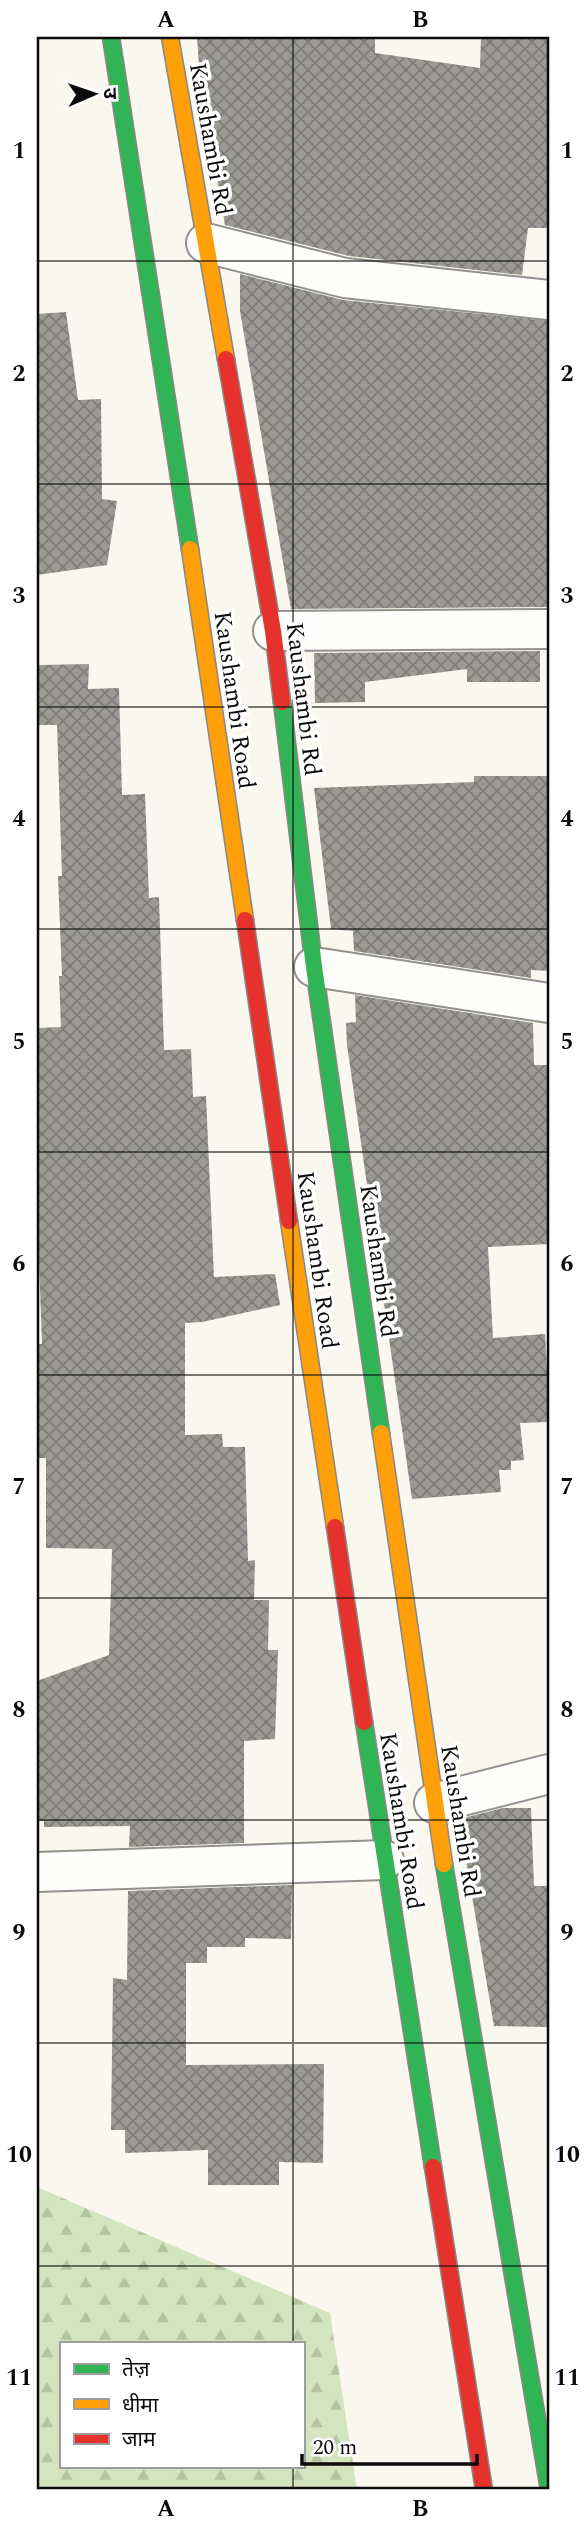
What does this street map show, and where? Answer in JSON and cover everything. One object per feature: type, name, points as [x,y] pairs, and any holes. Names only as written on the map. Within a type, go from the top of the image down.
[{"type":"main road","name":"Kaushambi Road","points":[[111,37],[149,274],[384,1860],[484,2490]]},
{"type":"main road","name":"Kaushambi Rd","points":[[170,37],[273,631],[314,967],[434,1803],[549,2484]]},
{"type":"street","points":[[206,243],[345,278],[549,300]]},
{"type":"street","points":[[273,631],[549,629]]},
{"type":"street","points":[[314,967],[549,1003]]},
{"type":"street","points":[[434,1803],[549,1774]]},
{"type":"street","points":[[37,1872],[384,1860]]},
{"type":"green space","points":[[37,2187],[330,2313],[357,2490],[37,2490]]},
{"type":"building","points":[[197,37],[375,37],[375,53],[480,68],[481,37],[549,37],[549,228],[528,228],[522,275],[349,256],[225,225],[200,81]]},
{"type":"building","points":[[240,274],[343,300],[549,321],[547,607],[291,609],[240,311]]},
{"type":"building","points":[[66,312],[78,400],[101,399],[102,499],[117,501],[107,565],[37,575],[37,314]]},
{"type":"building","points":[[540,651],[540,682],[467,682],[467,669],[365,682],[365,702],[315,703],[314,653]]},
{"type":"building","points":[[89,664],[88,689],[119,688],[122,795],[145,794],[149,898],[159,897],[164,1050],[191,1049],[193,1097],[206,1096],[214,1277],[275,1274],[280,1305],[202,1322],[185,1323],[185,1435],[222,1434],[223,1447],[245,1447],[248,1561],[255,1560],[254,1600],[269,1600],[268,1650],[278,1650],[275,1739],[244,1741],[244,1843],[129,1847],[130,1826],[44,1827],[44,1821],[37,1821],[37,1681],[109,1655],[112,1549],[46,1548],[46,1458],[37,1458],[37,1344],[42,1344],[37,1207],[37,1028],[61,1027],[58,876],[62,876],[57,725],[37,725],[37,665]]},
{"type":"building","points":[[474,776],[549,776],[549,971],[531,970],[531,978],[354,951],[353,931],[331,929],[314,788],[474,782]]},
{"type":"building","points":[[355,995],[533,1023],[534,1065],[549,1065],[549,1244],[488,1247],[493,1338],[545,1334],[549,1368],[549,1422],[520,1423],[524,1460],[511,1461],[511,1470],[499,1470],[501,1492],[412,1499],[347,1045],[346,1023],[356,1022]]},
{"type":"building","points":[[503,1808],[531,1808],[534,1886],[549,1886],[549,2027],[494,2026],[459,1819]]},
{"type":"building","points":[[292,1885],[291,1939],[245,1938],[245,1947],[207,1947],[207,1963],[186,1963],[186,2065],[324,2064],[323,2163],[279,2162],[279,2185],[208,2185],[208,2150],[125,2153],[125,2130],[111,2130],[113,1978],[127,1980],[128,1891]]},
{"type":"traffic: fast","points":[[111,37],[190,549]]},
{"type":"traffic: fast","points":[[282,702],[314,967],[381,1433]]},
{"type":"traffic: fast","points":[[364,1722],[433,2167]]},
{"type":"traffic: fast","points":[[444,1864],[549,2490]]},
{"type":"traffic: slow","points":[[170,37],[226,359]]},
{"type":"traffic: slow","points":[[190,549],[245,920]]},
{"type":"traffic: slow","points":[[289,1221],[335,1527]]},
{"type":"traffic: slow","points":[[381,1433],[444,1864]]},
{"type":"traffic: jam","points":[[226,359],[273,631],[282,702]]},
{"type":"traffic: jam","points":[[245,920],[289,1221]]},
{"type":"traffic: jam","points":[[335,1527],[364,1722]]},
{"type":"traffic: jam","points":[[433,2167],[484,2490]]}]
